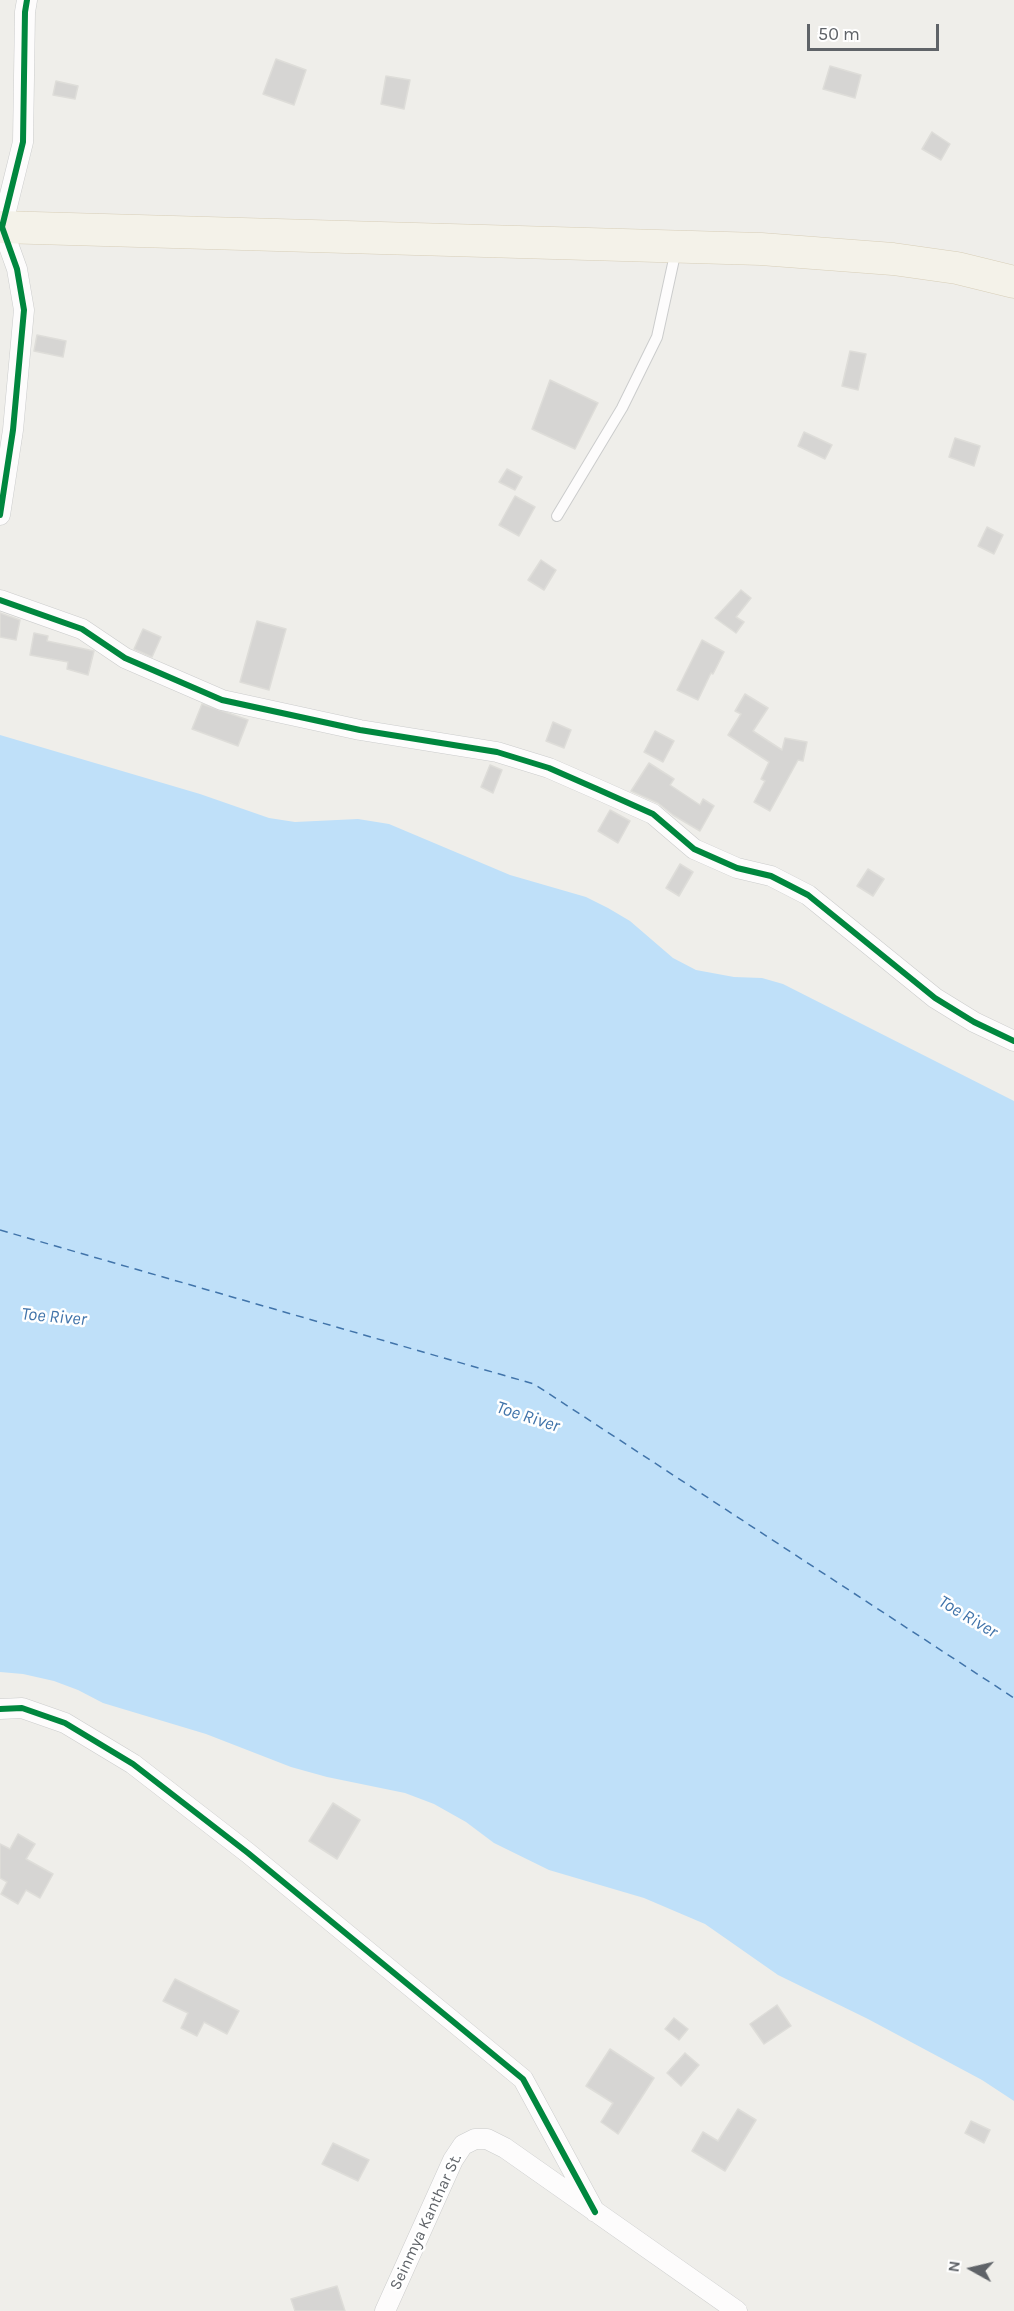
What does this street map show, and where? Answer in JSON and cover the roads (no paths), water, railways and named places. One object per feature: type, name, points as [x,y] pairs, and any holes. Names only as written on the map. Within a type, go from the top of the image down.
[{"type":"main road","points":[[1,227],[761,249],[893,259],[957,268],[1014,282]]},
{"type":"street","points":[[0,515],[13,430],[24,310],[17,269],[1,227],[23,142],[27,0]]},
{"type":"street","points":[[0,600],[82,629],[124,658],[222,700],[360,730],[497,752],[549,768],[653,814],[694,849],[737,868],[771,876],[808,895],[935,998],[974,1022],[1014,1041]]},
{"type":"street","points":[[0,1708],[22,1708],[65,1723],[133,1764],[248,1852],[523,2079],[595,2212],[737,2311]]},
{"type":"street","name":"Seinmya Kanthar St.","points":[[384,2311],[453,2160],[463,2145],[475,2139],[487,2139],[505,2148],[595,2212]]},
{"type":"lane","points":[[557,516],[622,408],[657,337],[677,246]]},
{"type":"water","name":"Toe River","points":[[0,735],[200,794],[269,818],[295,822],[358,819],[389,824],[510,875],[586,897],[630,921],[673,958],[696,970],[734,977],[762,978],[783,984],[1014,1101],[1014,2101],[982,2080],[868,2019],[778,1975],[705,1924],[644,1898],[549,1870],[494,1843],[466,1822],[434,1804],[405,1793],[291,1767],[206,1734],[103,1703],[54,1681],[23,1674],[0,1672]]}]
